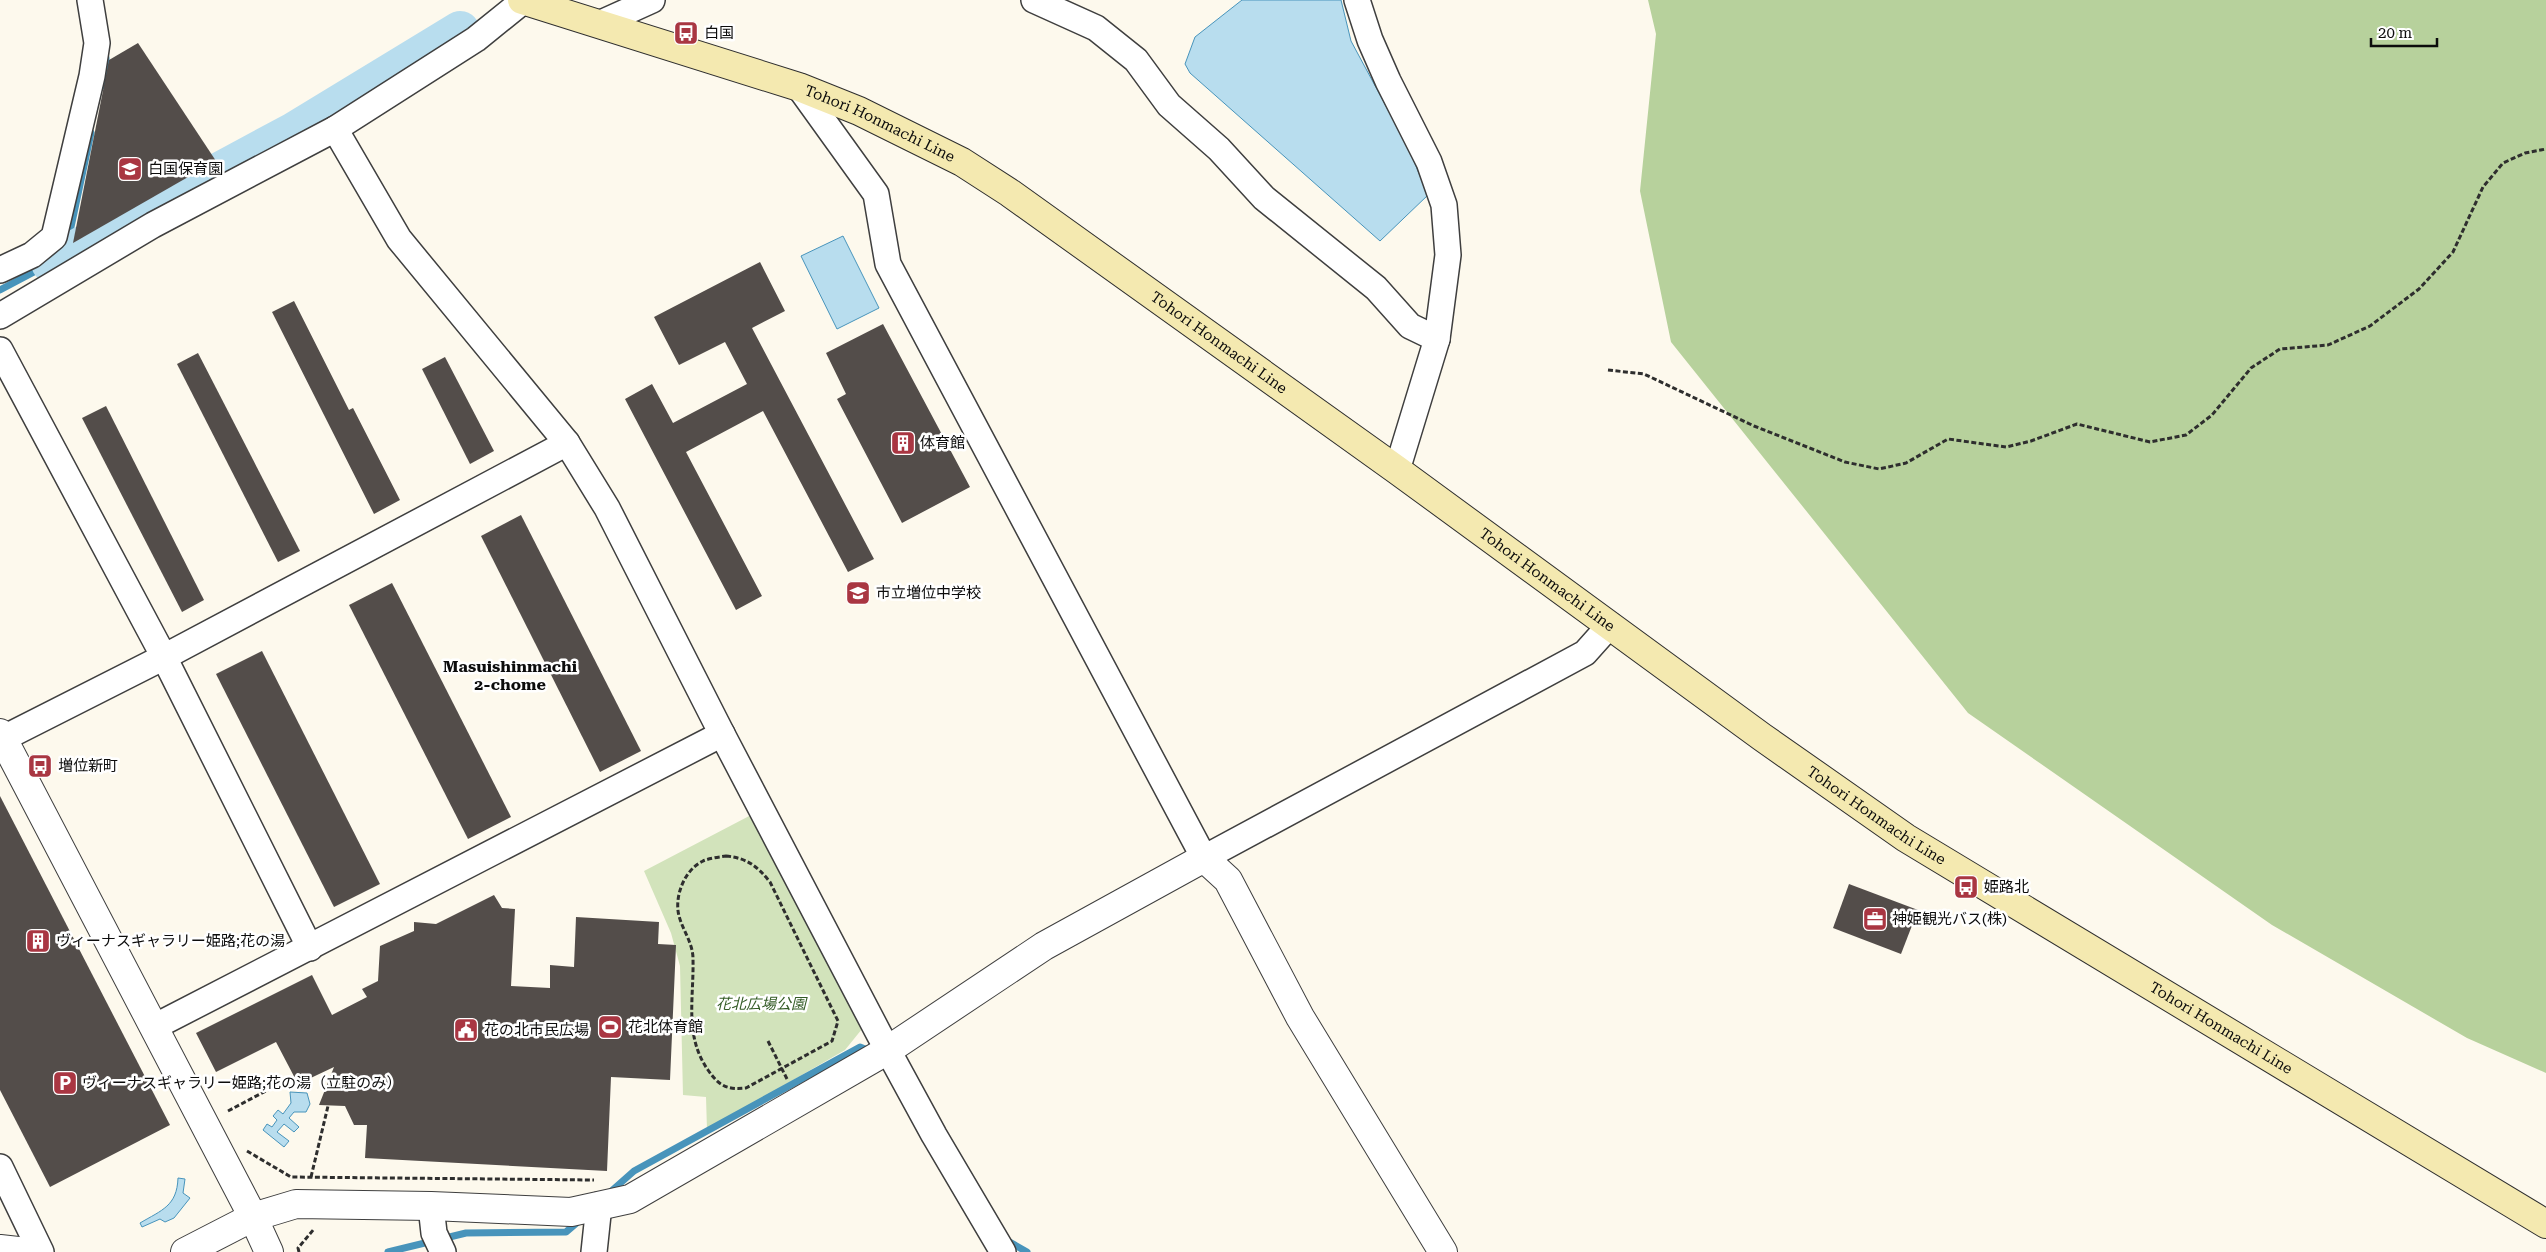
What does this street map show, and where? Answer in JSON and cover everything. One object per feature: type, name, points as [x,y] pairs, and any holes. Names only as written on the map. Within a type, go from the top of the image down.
[{"type":"main road","name":"Tohori Honmachi Line","points":[[522,0],[798,87],[859,111],[962,162],[1010,193],[1398,470],[1762,737],[1906,838],[2546,1224]]},
{"type":"street","points":[[0,270],[32,255],[54,237],[92,76],[97,43],[90,0]]},
{"type":"street","points":[[0,316],[153,225],[335,129],[476,39],[522,0]]},
{"type":"street","points":[[599,24],[652,0]]},
{"type":"street","points":[[1034,0],[1096,28],[1136,60],[1168,105],[1219,149],[1264,198],[1376,288],[1410,326],[1437,339]]},
{"type":"street","points":[[1357,0],[1370,40],[1429,162],[1444,205],[1448,255],[1437,339],[1398,470]]},
{"type":"street","points":[[798,87],[876,194],[888,264],[1204,858],[1228,880],[1300,1017],[1443,1252]]},
{"type":"street","points":[[335,129],[398,238],[567,443],[607,508],[722,734],[888,1050],[934,1134],[1003,1252]]},
{"type":"street","points":[[0,350],[164,656],[310,948]]},
{"type":"street","points":[[269,1252],[253,1217],[1,737],[164,656],[567,443]]},
{"type":"street","points":[[185,1252],[253,1217],[296,1204],[431,1206],[571,1212],[598,1193],[630,1199],[888,1050],[1044,946],[1585,653],[1610,625]]},
{"type":"street","points":[[154,1027],[722,734]]},
{"type":"street","points":[[0,1166],[41,1252]]},
{"type":"street","points":[[594,1252],[598,1193]]},
{"type":"street","points":[[431,1206],[434,1233],[443,1252]]},
{"type":"street","points":[[0,1249],[27,1252]]},
{"type":"path","points":[[1608,370],[1644,374],[1754,426],[1845,462],[1879,469],[1906,463],[1948,439],[2006,447],[2031,441],[2077,424],[2150,442],[2186,435],[2212,415],[2251,368],[2280,349],[2328,345],[2370,326],[2419,289],[2453,252],[2483,187],[2503,163],[2525,153],[2546,149]]},
{"type":"path","points":[[726,856],[740,857],[755,864],[770,882],[838,1021],[832,1041],[783,1068],[746,1088],[731,1089],[721,1085],[698,1056],[692,1027],[694,957],[687,933],[679,917],[677,901],[681,886],[692,870],[703,861],[726,856]]},
{"type":"path","points":[[768,1041],[791,1086]]},
{"type":"path","points":[[229,1117],[226,1110],[294,1076]]},
{"type":"path","points":[[311,1177],[328,1106]]},
{"type":"path","points":[[242,1142],[246,1150],[291,1177],[598,1193]]},
{"type":"green space","points":[[1648,0],[2546,0],[2546,1073],[2467,1038],[2272,925],[1968,713],[1671,342],[1640,191],[1656,34]]},
{"type":"green space","name":"花北広場公園","points":[[753,814],[862,1029],[845,1050],[707,1130],[706,1097],[683,1095],[680,966],[671,933],[644,871]]},
{"type":"water","points":[[1242,0],[1341,0],[1351,41],[1408,147],[1428,195],[1380,241],[1190,73],[1185,64],[1195,37]]},
{"type":"water","points":[[843,236],[879,308],[837,329],[801,256]]},
{"type":"water","points":[[290,1092],[307,1093],[310,1104],[306,1112],[294,1112],[289,1118],[299,1127],[294,1132],[284,1124],[277,1132],[289,1141],[284,1147],[263,1130],[267,1124],[272,1127],[277,1120],[273,1116],[278,1110],[283,1114],[291,1103]]},
{"type":"water","points":[[178,1178],[185,1179],[183,1193],[190,1198],[174,1218],[165,1222],[160,1219],[142,1227],[140,1223],[167,1206],[171,1201],[175,1195]]},
{"type":"building","points":[[138,43],[216,161],[73,243],[109,60]]},
{"type":"building","points":[[760,262],[785,311],[752,328],[874,559],[848,572],[763,411],[686,452],[762,596],[736,610],[625,399],[652,384],[673,423],[747,384],[725,342],[679,365],[654,317]]},
{"type":"building","points":[[294,301],[349,410],[353,408],[400,500],[374,514],[272,312]]},
{"type":"building","name":"体育館","points":[[883,324],[970,487],[902,523],[837,399],[846,394],[826,353]]},
{"type":"building","points":[[198,353],[300,551],[278,562],[177,364]]},
{"type":"building","points":[[445,357],[494,451],[470,464],[422,369]]},
{"type":"building","points":[[106,406],[204,600],[182,612],[82,418]]},
{"type":"building","points":[[521,515],[641,751],[600,772],[481,536]]},
{"type":"building","points":[[392,583],[511,817],[468,839],[349,605]]},
{"type":"building","points":[[262,651],[380,884],[334,907],[216,674]]},
{"type":"building","name":"ヴィーナスギャラリー姫路;花の湯","points":[[0,796],[170,1125],[50,1187],[0,1090]]},
{"type":"building","name":"神姫観光バス(株)","points":[[1849,884],[1918,910],[1901,954],[1833,928]]},
{"type":"building","points":[[494,895],[502,908],[515,909],[511,986],[550,988],[550,965],[574,967],[576,917],[659,922],[658,944],[676,945],[670,1080],[611,1077],[607,1171],[365,1158],[367,1125],[354,1125],[345,1106],[319,1105],[334,1067],[298,1084],[276,1042],[216,1072],[196,1033],[312,975],[332,1015],[367,997],[362,989],[378,981],[380,946],[414,931],[414,922],[436,924]]},
{"type":"waterway","points":[[51,263],[294,132],[460,31]]},
{"type":"waterway","points":[[102,86],[106,71],[106,58]]},
{"type":"waterway","points":[[0,290],[51,263],[68,241],[91,133]]},
{"type":"waterway","points":[[608,1194],[634,1171],[860,1047],[870,1051]]},
{"type":"waterway","points":[[388,1252],[466,1233],[566,1232],[580,1220]]},
{"type":"waterway","points":[[1006,1240],[1027,1252]]},
{"type":"place","name":"白国","points":[[686,33]]},
{"type":"place","name":"白国保育園","points":[[130,169]]},
{"type":"place","name":"体育館","points":[[903,443]]},
{"type":"place","name":"市立増位中学校","points":[[858,593]]},
{"type":"place","name":"増位新町","points":[[40,766]]},
{"type":"place","name":"姫路北","points":[[1966,887]]},
{"type":"place","name":"神姫観光バス(株)","points":[[1875,919]]},
{"type":"place","name":"ヴィーナスギャラリー姫路;花の湯","points":[[38,941]]},
{"type":"place","name":"花北体育館","points":[[610,1027]]},
{"type":"place","name":"花の北市民広場","points":[[466,1030]]},
{"type":"place","name":"ヴィーナスギャラリー姫路;花の湯（立駐のみ）","points":[[65,1083]]},
{"type":"district","name":"Masuishinmachi 2-chome","points":[[510,675]]}]
